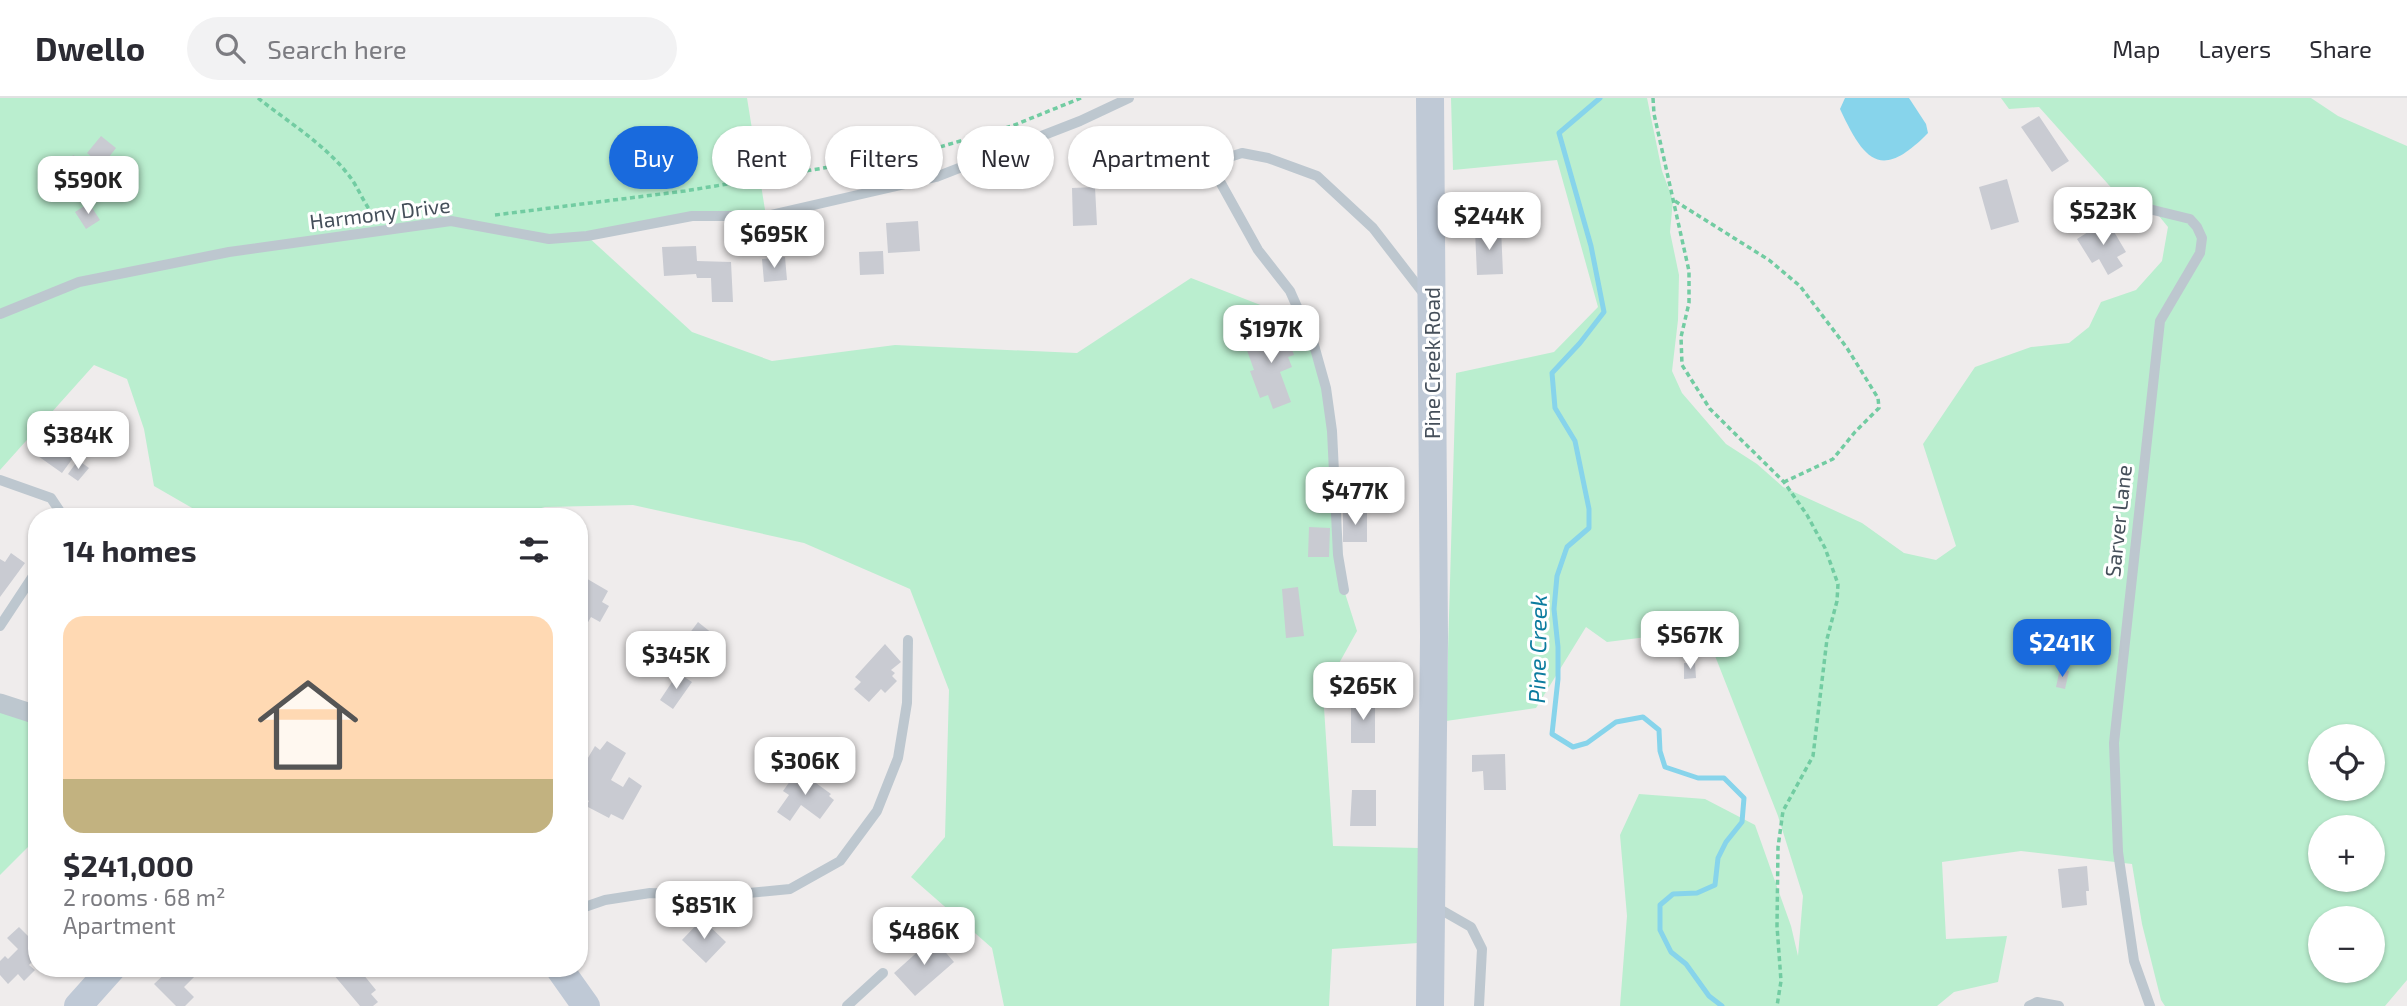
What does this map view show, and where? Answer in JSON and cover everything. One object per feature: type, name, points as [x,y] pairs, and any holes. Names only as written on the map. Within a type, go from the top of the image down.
[{"type":"street","name":"Pine Creek Road","points":[[1430,98],[1434,649],[1430,1006]]},
{"type":"street","points":[[0,703],[28,712]]},
{"type":"street","points":[[78,1006],[104,977]]},
{"type":"street","points":[[565,977],[586,1006]]},
{"type":"lane","name":"Harmony Drive","points":[[0,314],[79,282],[229,252],[451,220],[549,239],[587,236],[692,216],[766,216],[936,177],[1080,121],[1129,98]]},
{"type":"lane","points":[[1344,590],[1338,555],[1332,431],[1326,388],[1314,345],[1290,291],[1258,250],[1218,178],[1220,160],[1242,153],[1317,176],[1373,228],[1433,306]]},
{"type":"lane","name":"Sarver Lane","points":[[2108,199],[2190,219],[2202,239],[2200,253],[2161,321],[2114,743],[2118,852],[2134,961],[2150,1006]]},
{"type":"lane","points":[[0,480],[51,498],[58,508]]},
{"type":"lane","points":[[0,626],[28,584]]},
{"type":"lane","points":[[588,906],[605,900],[650,893],[719,896],[790,889],[840,860],[877,811],[898,758],[907,703],[908,640]]},
{"type":"lane","points":[[1431,905],[1471,927],[1482,949],[1479,1006]]},
{"type":"lane","points":[[847,1006],[883,973]]},
{"type":"lane","points":[[2029,1006],[2037,1002],[2059,1006]]},
{"type":"path","points":[[258,98],[317,143],[346,171],[370,212],[389,230]]},
{"type":"path","points":[[487,216],[712,187],[926,151],[1012,126],[1081,98]]},
{"type":"path","points":[[1653,98],[1654,114],[1689,271],[1689,303],[1681,337],[1682,365],[1710,409],[1784,482],[1807,515],[1825,548],[1838,584],[1837,601],[1827,639],[1813,756],[1783,811],[1778,847],[1777,926],[1781,981],[1777,1006]]},
{"type":"path","points":[[1674,200],[1769,260],[1800,286],[1847,348],[1878,398],[1879,408],[1833,459],[1784,482]]},
{"type":"green space","points":[[0,98],[747,98],[752,126],[712,126],[712,189],[762,189],[766,216],[692,216],[587,236],[692,332],[772,361],[895,345],[1077,353],[1191,278],[1304,322],[1326,388],[1344,590],[1357,631],[1323,692],[1333,846],[1419,848],[1418,943],[1332,949],[1329,1006],[1004,1006],[992,948],[911,877],[945,837],[949,690],[910,589],[804,543],[633,505],[541,508],[192,508],[154,486],[144,429],[127,379],[94,365],[0,470]]},
{"type":"green space","points":[[1451,98],[1647,98],[1662,171],[1673,200],[1670,232],[1679,275],[1678,320],[1672,371],[1682,393],[1726,444],[1757,464],[1783,487],[1862,523],[1904,553],[1936,560],[1956,546],[1923,444],[1975,367],[2031,347],[2069,343],[2089,327],[2101,302],[2136,290],[2162,261],[2168,227],[2150,205],[2116,193],[2039,107],[2009,109],[2001,98],[2311,98],[2338,116],[2407,146],[2407,980],[2385,1006],[2165,1006],[2161,1000],[2142,924],[2132,864],[2021,851],[1942,862],[1946,939],[2007,936],[1998,982],[1954,992],[1937,1006],[1620,1006],[1627,916],[1620,835],[1639,794],[1705,799],[1755,825],[1791,926],[1798,956],[1803,896],[1778,816],[1708,638],[1655,636],[1607,642],[1586,627],[1536,708],[1446,721],[1456,373],[1554,352],[1598,307],[1557,160],[1453,170]]},
{"type":"green space","points":[[0,703],[28,712],[28,847],[0,875]]},
{"type":"water","points":[[1845,98],[1909,98],[1926,124],[1928,133],[1897,157],[1885,160],[1875,158],[1857,141],[1840,109]]},
{"type":"building","points":[[2039,116],[2069,161],[2052,172],[2021,127]]},
{"type":"building","points":[[101,136],[116,148],[102,166],[87,153]]},
{"type":"building","points":[[73,155],[91,165],[85,174],[68,164]]},
{"type":"building","points":[[2007,179],[2019,222],[1991,230],[1979,187]]},
{"type":"building","points":[[1072,189],[1095,189],[1097,225],[1073,226]]},
{"type":"building","points":[[89,203],[100,220],[86,229],[75,212]]},
{"type":"building","points":[[2107,220],[2126,252],[2117,257],[2123,266],[2108,275],[2099,259],[2092,263],[2077,239]]},
{"type":"building","points":[[918,221],[920,251],[888,253],[886,223]]},
{"type":"building","points":[[1501,228],[1503,274],[1477,275],[1475,230]]},
{"type":"building","points":[[696,246],[697,261],[731,262],[733,302],[712,302],[711,278],[697,278],[696,274],[664,276],[662,247]]},
{"type":"building","points":[[883,251],[884,274],[860,275],[859,252]]},
{"type":"building","points":[[785,257],[787,280],[764,282],[762,259]]},
{"type":"building","points":[[1284,328],[1294,355],[1288,357],[1292,367],[1280,372],[1291,402],[1273,409],[1268,395],[1260,398],[1250,371],[1254,370],[1244,342]]},
{"type":"building","points":[[57,430],[81,447],[62,473],[38,456]]},
{"type":"building","points":[[78,460],[89,468],[78,481],[68,474]]},
{"type":"building","points":[[1343,511],[1367,511],[1367,542],[1343,542]]},
{"type":"building","points":[[1309,527],[1330,528],[1329,557],[1308,557]]},
{"type":"building","points":[[11,553],[25,563],[0,597],[0,559],[5,562]]},
{"type":"building","points":[[588,579],[608,591],[602,602],[609,606],[600,622],[591,617],[588,622]]},
{"type":"building","points":[[1298,587],[1304,636],[1286,638],[1282,589]]},
{"type":"building","points":[[698,622],[723,642],[711,658],[686,638]]},
{"type":"building","points":[[2068,629],[2090,629],[2090,641],[2094,640],[2094,657],[2068,658]]},
{"type":"building","points":[[885,644],[901,662],[891,670],[897,681],[885,693],[881,689],[869,702],[854,689],[861,682],[855,677]]},
{"type":"building","points":[[1684,663],[1695,663],[1696,678],[1684,679]]},
{"type":"building","points":[[2060,669],[2069,671],[2065,689],[2056,687]]},
{"type":"building","points":[[678,673],[692,682],[673,709],[660,700]]},
{"type":"building","points":[[1351,701],[1375,701],[1375,743],[1351,743]]},
{"type":"building","points":[[607,741],[626,753],[611,780],[623,787],[629,777],[642,786],[623,820],[611,814],[609,818],[588,807],[588,758],[595,746],[600,750]]},
{"type":"building","points":[[1505,754],[1506,790],[1484,790],[1483,771],[1472,772],[1472,755]]},
{"type":"building","points":[[798,770],[831,794],[829,796],[834,800],[820,819],[801,805],[790,821],[777,812],[789,795],[783,791]]},
{"type":"building","points":[[1352,790],[1376,790],[1376,826],[1350,826]]},
{"type":"building","points":[[2087,866],[2087,905],[2062,908],[2058,869]]},
{"type":"building","points":[[702,919],[726,942],[706,963],[682,940]]},
{"type":"building","points":[[19,927],[28,936],[28,977],[24,981],[18,974],[8,984],[0,975],[0,961],[5,956],[8,959],[18,949],[7,938]]},
{"type":"building","points":[[933,938],[954,962],[915,996],[894,973]]},
{"type":"building","points":[[161,977],[194,977],[184,987],[194,997],[185,1006],[176,1006],[154,984]]},
{"type":"building","points":[[336,977],[365,977],[376,990],[371,994],[378,1002],[373,1006],[360,1006]]},
{"type":"waterway","name":"Pine Creek","points":[[1600,98],[1559,133],[1591,246],[1604,312],[1552,373],[1555,408],[1575,441],[1589,509],[1589,528],[1567,547],[1557,576],[1554,609],[1558,679],[1552,734],[1573,747],[1587,743],[1616,722],[1643,717],[1659,730],[1660,751],[1665,767],[1698,778],[1724,778],[1744,798],[1742,822],[1726,842],[1718,858],[1715,885],[1697,893],[1673,894],[1660,905],[1660,930],[1671,952],[1686,964],[1709,996],[1722,1006]]}]
